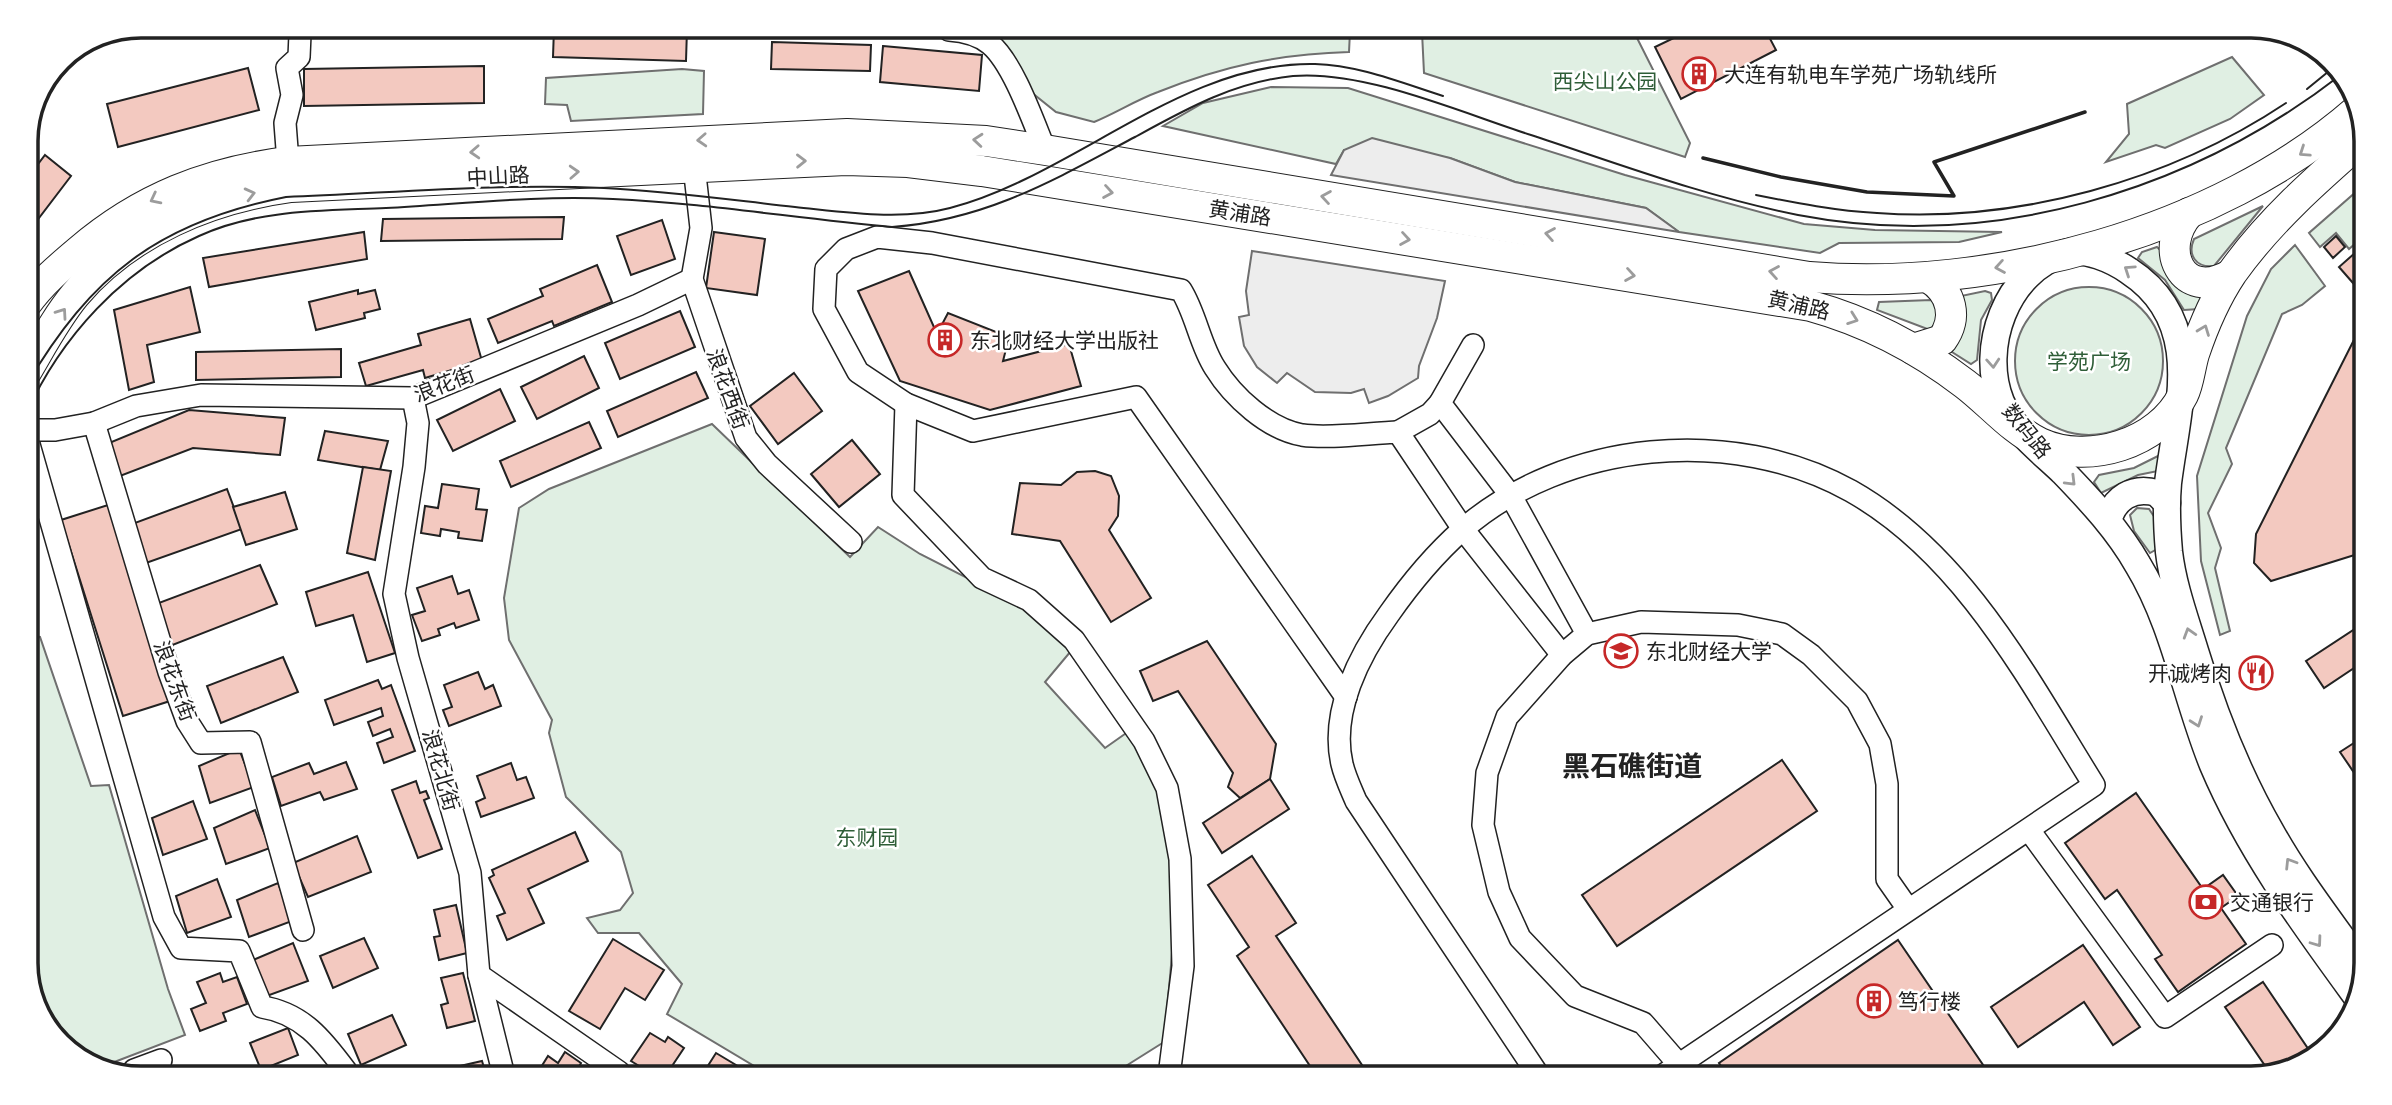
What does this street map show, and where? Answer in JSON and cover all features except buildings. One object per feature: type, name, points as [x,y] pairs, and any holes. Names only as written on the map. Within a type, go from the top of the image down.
[{"type":"highway","name":"黄浦路","points":[[1045,150],[1809,277],[1887,281],[1929,278],[2067,252],[2144,230],[2189,213],[2270,174],[2306,151],[2350,115]]},
{"type":"highway","name":"中山路","points":[[39,289],[86,244],[153,199],[222,173],[288,162],[823,135],[910,135],[986,141],[1045,150]]},
{"type":"highway","name":"黄浦路","points":[[1041,181],[1765,297],[1854,318],[1913,349],[1966,385],[2022,432],[2063,450],[2089,452],[2112,448],[2153,429],[2169,415],[2183,395],[2210,314],[2231,275],[2259,238],[2298,198],[2353,149]]},
{"type":"highway","name":"中山路","points":[[39,350],[77,293],[102,269],[166,224],[230,199],[291,187],[819,160],[908,163],[1041,181]]},
{"type":"highway","points":[[2189,213],[2175,235],[2175,257],[2179,268],[2187,277],[2209,284],[2231,275]]},
{"type":"highway","points":[[1913,349],[1942,340],[1951,320],[1948,295],[1941,285],[1929,278]]},
{"type":"main road","points":[[2067,252],[2092,254],[2117,262],[2139,277],[2157,298],[2178,342],[2183,395],[2174,440],[2167,503],[2175,585],[2212,705],[2232,754],[2273,835],[2354,955]]},
{"type":"main road","name":"数码路","points":[[2067,252],[2039,268],[2019,287],[2005,308],[1996,330],[1992,354],[2001,402],[2022,432],[2108,521],[2141,568],[2159,604],[2212,763],[2231,805],[2277,886],[2351,988]]},
{"type":"main road","points":[[2108,521],[2112,507],[2133,492],[2157,493],[2167,503]]},
{"type":"street","points":[[288,162],[285,123],[292,95],[287,68],[299,57],[300,38]]},
{"type":"street","points":[[978,38],[990,44],[1005,64],[1045,150]]},
{"type":"street","points":[[692,279],[701,228],[694,166]]},
{"type":"street","points":[[1346,697],[1136,397],[972,431],[906,404],[858,372],[824,309],[826,269],[846,249],[877,237],[932,243],[1181,290],[1195,313],[1214,367],[1236,394],[1267,421],[1302,435],[1398,432],[1430,414],[1440,403],[1473,345]]},
{"type":"street","name":"浪花街","points":[[39,431],[94,423],[136,406],[201,395],[354,400],[413,398],[638,305],[692,279]]},
{"type":"street","name":"浪花西街","points":[[692,279],[746,438],[766,464],[851,542]]},
{"type":"street","name":"浪花北街","points":[[413,398],[418,423],[414,467],[394,594],[408,658],[470,873],[478,975],[501,1066]]},
{"type":"street","points":[[1440,403],[1511,496],[1587,634]]},
{"type":"street","points":[[906,404],[903,495],[982,578],[1029,600],[1074,640],[1144,741],[1167,788],[1180,859],[1183,966],[1170,1066]]},
{"type":"street","name":"浪花东街","points":[[94,423],[169,672],[187,721],[201,743],[250,742],[303,930]]},
{"type":"street","points":[[1398,432],[1463,529],[1562,656]]},
{"type":"street","points":[[1532,1066],[1356,801],[1342,764],[1340,738],[1346,697],[1368,643],[1410,585],[1463,529],[1511,496],[1552,476],[1613,458],[1671,450],[1727,452],[1788,463],[1849,490],[1886,513],[1941,561],[2009,649],[2094,785],[1908,909],[1691,1066]]},
{"type":"street","points":[[39,478],[164,917],[172,935],[181,948],[239,951],[262,1007],[276,1009],[303,1022],[324,1041],[342,1066]]},
{"type":"street","points":[[1681,1066],[1643,1023],[1575,996],[1520,938],[1499,892],[1483,825],[1487,773],[1507,717],[1562,656],[1587,634],[1641,622],[1738,625],[1782,634],[1811,655],[1857,701],[1880,744],[1887,784],[1887,879],[1908,909]]},
{"type":"street","points":[[2029,830],[2165,1017],[2272,945]]},
{"type":"street","points":[[478,975],[609,1066]]},
{"type":"street","points":[[145,1066],[161,1060]]},
{"type":"green space","points":[[987,38],[1350,38],[1349,52],[1299,55],[1229,68],[1150,95],[1094,122],[1056,112],[1031,92]]},
{"type":"green space","name":"西尖山公园","points":[[1422,38],[1637,38],[1690,143],[1685,157],[1424,73]]},
{"type":"green space","points":[[2232,57],[2264,95],[2230,119],[2165,148],[2156,145],[2106,162],[2129,134],[2127,104]]},
{"type":"green space","points":[[682,69],[704,71],[703,114],[571,121],[567,105],[545,104],[546,78]]},
{"type":"green space","points":[[1271,87],[1348,88],[1625,175],[1804,224],[1875,230],[2002,232],[1959,242],[1839,243],[1820,253],[1679,232],[1646,208],[1515,182],[1450,158],[1344,150],[1336,164],[1163,126],[1203,103]]},
{"type":"green space","points":[[2353,194],[2353,245],[2349,249],[2336,233],[2320,247],[2309,233]]},
{"type":"green space","points":[[2263,206],[2214,266],[2198,263],[2192,250],[2194,239]]},
{"type":"green space","points":[[2295,245],[2325,286],[2302,305],[2282,314],[2226,448],[2232,464],[2208,513],[2221,548],[2215,568],[2230,631],[2220,635],[2201,561],[2197,476],[2247,316],[2271,269]]},
{"type":"green space","points":[[2157,247],[2206,292],[2199,309],[2184,310],[2165,280],[2138,258],[2142,252]]},
{"type":"green space","name":"学苑广场","points":[[2089,287],[2117,293],[2141,309],[2157,333],[2163,361],[2157,389],[2141,413],[2117,429],[2089,435],[2061,429],[2037,413],[2021,389],[2015,361],[2021,333],[2037,309],[2061,293]]},
{"type":"green space","points":[[1985,291],[1991,293],[1992,300],[1981,320],[1977,360],[1971,364],[1952,352],[1961,296]]},
{"type":"green space","points":[[1931,300],[1937,306],[1936,322],[1930,330],[1877,310],[1879,302]]},
{"type":"green space","name":"东财园","points":[[712,424],[850,557],[878,527],[920,554],[1028,609],[1071,651],[1045,682],[1105,748],[1132,729],[1161,799],[1174,878],[1173,933],[1164,1042],[1126,1066],[754,1066],[667,1014],[682,984],[639,933],[598,933],[587,918],[620,910],[633,893],[621,852],[566,797],[549,733],[552,720],[509,640],[504,598],[519,508],[549,489]]},
{"type":"green space","points":[[2158,456],[2164,460],[2163,470],[2138,475],[2101,493],[2094,482],[2099,475],[2134,468]]},
{"type":"green space","points":[[2137,508],[2149,509],[2155,518],[2157,549],[2150,553],[2134,531],[2130,515]]},
{"type":"green space","points":[[39,637],[91,786],[109,785],[168,989],[185,1035],[113,1062],[102,1059],[74,1041],[56,1021],[44,997],[39,970]]},
{"type":"shaded area","points":[[1372,138],[1450,158],[1515,182],[1646,208],[1679,232],[1331,175],[1344,150]]},
{"type":"shaded area","points":[[1252,251],[1445,281],[1437,318],[1419,366],[1418,378],[1388,396],[1369,403],[1364,389],[1351,393],[1315,392],[1287,373],[1277,383],[1257,367],[1244,346],[1239,317],[1249,315],[1246,291]]},
{"type":"tram line","points":[[39,366],[76,313],[103,284],[133,259],[201,221],[286,197],[485,188],[604,188],[853,213],[912,214],[950,208],[996,192],[1174,100],[1220,81],[1267,68],[1331,65],[1380,76],[1443,96]]},
{"type":"tram line","points":[[2307,89],[2327,73]]},
{"type":"tram line","points":[[39,388],[76,333],[97,309],[144,267],[199,236],[244,221],[315,211],[585,198],[683,204],[892,227],[926,223],[989,207],[1018,196],[1211,98],[1251,84],[1293,76],[1321,76],[1382,86],[1663,179],[1764,208],[1870,224],[1943,225],[2014,218],[2085,203],[2154,180],[2220,151],[2283,115],[2333,80]]},
{"type":"tram line","points":[[1756,195],[1832,209],[1877,213],[1984,211],[2038,203],[2142,175],[2241,131],[2286,103]]},
{"type":"wall","points":[[1703,158],[1781,177],[1867,192],[1954,196],[1934,162],[2085,112]]},
{"type":"place","name":"大连有轨电车学苑广场轨线所","points":[[1699,74]]},
{"type":"place","name":"东北财经大学出版社","points":[[945,340]]},
{"type":"place","name":"东北财经大学","points":[[1621,651]]},
{"type":"place","name":"开诚烤肉","points":[[2256,673]]},
{"type":"place","name":"交通银行","points":[[2206,902]]},
{"type":"place","name":"笃行楼","points":[[1874,1001]]},
{"type":"district","name":"黑石礁街道","points":[[1632,766]]}]
